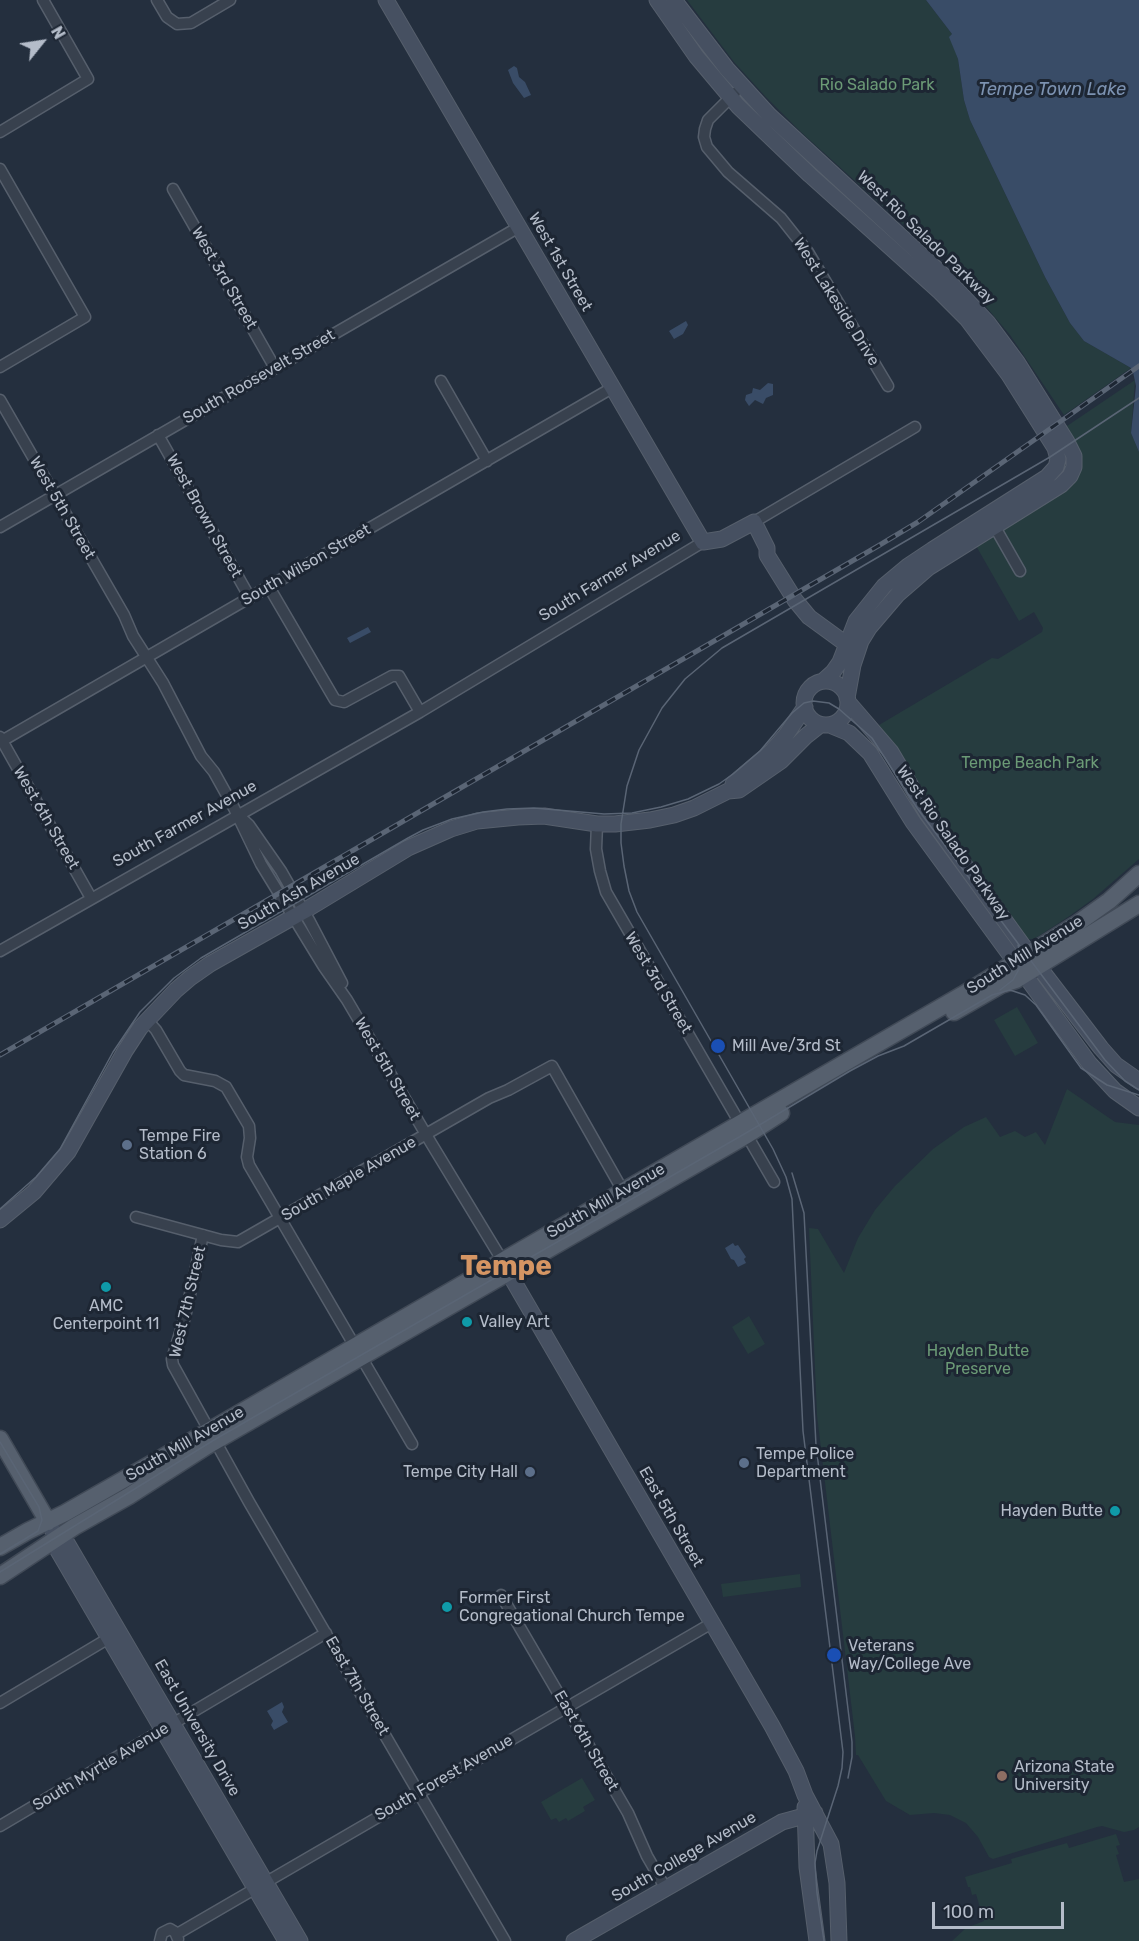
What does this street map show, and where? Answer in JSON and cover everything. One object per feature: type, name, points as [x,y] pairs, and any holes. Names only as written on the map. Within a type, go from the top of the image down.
[{"type":"main road","name":"West 1st Street","points":[[386,0],[703,542]]},
{"type":"main road","name":"West Rio Salado Parkway","points":[[657,0],[684,40],[730,98],[786,153],[954,305],[994,353],[1054,448],[1058,459],[1056,466],[1047,477],[920,574],[898,594],[868,628],[853,665],[848,695],[855,697],[883,736],[923,807],[970,872],[1028,964]]},
{"type":"main road","name":"West Rio Salado Parkway","points":[[674,0],[742,86],[797,142],[930,263],[974,307],[1002,340],[1074,456],[1074,467],[1070,476],[1051,492],[991,521],[898,574],[884,586],[866,607],[848,639],[838,667],[824,681]]},
{"type":"main road","name":"South Farmer Avenue","points":[[703,542],[722,539],[754,522]]},
{"type":"main road","points":[[754,522],[767,548],[774,551],[801,597],[848,639],[853,638],[855,642],[851,660],[853,665]]},
{"type":"main road","points":[[834,682],[848,695],[845,713],[840,720],[826,725],[811,718],[805,707],[807,692],[816,683],[834,682]]},
{"type":"main road","name":"South Ash Avenue","points":[[728,791],[734,782],[772,751],[805,707]]},
{"type":"main road","name":"West Rio Salado Parkway","points":[[826,725],[849,733],[864,746],[924,837],[1028,964]]},
{"type":"main road","name":"South Ash Avenue","points":[[0,1220],[34,1192],[68,1152],[125,1051],[147,1020],[190,978],[427,838],[468,824],[497,818],[544,816],[597,824],[627,824],[674,815],[728,791],[739,790],[782,761],[806,736],[826,725]]},
{"type":"main road","points":[[924,837],[933,838],[956,867],[970,872]]},
{"type":"main road","name":"South Mill Avenue","points":[[1028,964],[1109,901],[1139,874]]},
{"type":"main road","name":"South Mill Avenue","points":[[505,1266],[604,1217],[744,1129],[1028,964],[1139,904]]},
{"type":"main road","points":[[1028,964],[1108,1057],[1139,1082]]},
{"type":"main road","points":[[1028,964],[1089,1063],[1114,1091],[1139,1108]]},
{"type":"main road","name":"South Mill Avenue","points":[[0,1547],[212,1436],[505,1266],[623,1191],[744,1129]]},
{"type":"main road","points":[[604,1217],[608,1208],[623,1198],[623,1191]]},
{"type":"main road","name":"East 5th Street","points":[[505,1266],[786,1752],[805,1795],[810,1813]]},
{"type":"main road","name":"South Mill Avenue","points":[[0,1576],[57,1538],[129,1496],[212,1436]]},
{"type":"main road","points":[[0,1439],[48,1522]]},
{"type":"main road","name":"East University Drive","points":[[48,1522],[57,1538],[57,1549],[109,1638],[168,1727]]},
{"type":"main road","name":"East University Drive","points":[[57,1538],[68,1542],[168,1727],[260,1885],[286,1941]]},
{"type":"main road","points":[[810,1813],[807,1867],[817,1941]]},
{"type":"main road","points":[[810,1813],[831,1844],[833,1852],[837,1883],[839,1941]]},
{"type":"main road","name":"South College Avenue","points":[[574,1941],[782,1822],[810,1813]]},
{"type":"main road","name":"East University Drive","points":[[260,1885],[300,1941]]},
{"type":"street","points":[[0,132],[88,80],[43,0]]},
{"type":"street","points":[[157,0],[167,17],[177,24],[190,23],[230,0]]},
{"type":"street","name":"West Lakeside Drive","points":[[742,86],[708,120],[704,137],[707,147],[728,172],[781,218],[808,252],[888,386]]},
{"type":"street","points":[[0,169],[85,317],[0,366]]},
{"type":"street","name":"West 3rd Street","points":[[173,189],[275,368]]},
{"type":"street","name":"South Roosevelt Street","points":[[0,527],[519,227]]},
{"type":"street","points":[[441,381],[487,461]]},
{"type":"street","name":"South Wilson Street","points":[[1,740],[612,388]]},
{"type":"street","name":"West 5th Street","points":[[0,400],[124,615],[137,633],[147,656],[188,729],[206,753],[261,864],[299,914],[324,967],[347,1000],[505,1266]]},
{"type":"street","name":"South Farmer Avenue","points":[[754,522],[915,427]]},
{"type":"street","name":"West Brown Street","points":[[158,435],[250,598]]},
{"type":"street","points":[[991,521],[1020,571]]},
{"type":"street","name":"South Farmer Avenue","points":[[0,951],[420,712],[703,542]]},
{"type":"street","points":[[269,587],[335,700],[344,702],[392,676],[399,676],[420,712]]},
{"type":"street","name":"West 6th Street","points":[[1,740],[91,898]]},
{"type":"street","name":"West 3rd Street","points":[[597,824],[596,849],[606,892],[774,1182]]},
{"type":"street","points":[[147,1020],[156,1030],[184,1075],[215,1081],[226,1087],[249,1126],[247,1157],[249,1165],[412,1444]]},
{"type":"street","name":"South Maple Avenue","points":[[136,1217],[238,1242],[280,1220],[489,1098],[552,1065],[623,1191]]},
{"type":"street","name":"West 7th Street","points":[[203,1235],[172,1359],[173,1365],[212,1436]]},
{"type":"street","name":"East 7th Street","points":[[212,1436],[505,1941]]},
{"type":"street","name":"East 6th Street","points":[[501,1595],[628,1813],[647,1856],[666,1889]]},
{"type":"street","name":"South Forest Avenue","points":[[160,1941],[160,1935],[166,1930],[173,1930],[178,1938],[260,1885],[712,1623]]},
{"type":"street","name":"South Myrtle Avenue","points":[[0,1826],[326,1633]]},
{"type":"street","points":[[0,1703],[109,1638]]},
{"type":"green space","name":"Rio Salado Park","points":[[687,0],[926,0],[952,34],[950,37],[958,59],[964,100],[970,120],[1045,277],[1070,323],[1084,341],[1131,368],[1064,415],[1010,335],[933,244],[917,237],[801,132],[734,62]]},
{"type":"green space","name":"Tempe Beach Park","points":[[1135,380],[1131,433],[1139,452],[1139,859],[1071,915],[1039,936],[1027,939],[932,814],[879,725],[992,658],[998,659],[1042,632],[1043,628],[1034,612],[1019,621],[975,544],[1072,481],[1064,428]]},
{"type":"green space","points":[[1017,1007],[1038,1043],[1015,1056],[994,1020]]},
{"type":"green space","name":"Hayden Butte Preserve","points":[[1067,1089],[1115,1122],[1139,1125],[1139,1827],[1124,1832],[1102,1826],[1097,1827],[993,1859],[989,1857],[978,1837],[966,1823],[950,1815],[934,1813],[910,1815],[886,1801],[856,1755],[817,1415],[809,1228],[818,1229],[844,1273],[858,1238],[875,1210],[895,1186],[933,1149],[964,1127],[986,1117],[1000,1137],[1015,1131],[1025,1137],[1036,1132],[1045,1145]]},
{"type":"green space","points":[[749,1316],[765,1344],[748,1354],[732,1327]]},
{"type":"green space","points":[[800,1574],[801,1587],[723,1597],[721,1584]]},
{"type":"green space","points":[[582,1778],[595,1800],[583,1807],[585,1811],[568,1821],[566,1818],[559,1822],[556,1818],[551,1820],[541,1802]]},
{"type":"green space","points":[[1116,1834],[1120,1845],[1116,1846],[1119,1854],[1116,1855],[1124,1882],[1139,1879],[1139,1941],[952,1941],[966,1928],[984,1921],[976,1894],[972,1895],[965,1877],[1012,1863],[1011,1859],[1067,1843],[1069,1848]]},
{"type":"water","name":"Tempe Town Lake","points":[[926,0],[1139,0],[1139,452],[1131,433],[1136,386],[1133,372],[1131,368],[1084,341],[1070,323],[1045,277],[970,120],[964,100],[958,59],[949,37],[952,34]]},
{"type":"water","points":[[514,66],[531,95],[524,98],[513,83],[508,70]]},
{"type":"water","points":[[686,321],[688,325],[683,334],[674,339],[669,331]]},
{"type":"water","points":[[768,383],[773,384],[773,395],[766,398],[763,404],[755,400],[749,406],[745,400],[746,395],[752,393],[753,388],[760,390]]},
{"type":"water","points":[[368,627],[371,632],[350,643],[347,638]]},
{"type":"water","points":[[733,1243],[735,1246],[738,1245],[746,1257],[744,1259],[746,1263],[738,1267],[725,1248]]},
{"type":"water","points":[[282,1702],[284,1707],[282,1712],[288,1722],[274,1730],[271,1725],[273,1721],[267,1711]]},
{"type":"tram line","points":[[824,1941],[815,1863],[838,1786],[843,1752],[803,1431],[792,1199],[786,1177],[773,1149],[637,912],[629,891],[621,843],[621,824],[627,786],[639,750],[662,708],[685,679],[722,648],[1050,457],[1139,398]]},
{"type":"tram line","points":[[0,1209],[36,1177],[60,1149],[113,1052],[140,1012],[174,978],[201,958],[408,838],[452,819],[483,812],[534,808],[604,814],[632,813],[688,799],[719,784],[733,774],[760,751],[792,713],[804,703],[813,701],[829,703],[839,709],[872,738],[917,808],[1105,1060],[1125,1081],[1139,1090]]},
{"type":"tram line","points":[[1000,990],[1013,980],[1019,969],[1021,956],[1018,945]]},
{"type":"tram line","points":[[0,1572],[214,1440],[850,1071],[878,1056],[904,1046],[992,995],[1010,990],[1025,995],[1036,1005],[1081,1068],[1107,1085],[1139,1095]]},
{"type":"tram line","points":[[792,1173],[804,1213],[816,1445],[852,1742],[848,1778]]},
{"type":"tram line","points":[[0,1442],[39,1507],[42,1520],[38,1531],[0,1554]]},
{"type":"railway","points":[[0,1055],[918,522],[1139,366]]},
{"type":"place","name":"Mill Ave/3rd St","points":[[718,1046]]},
{"type":"place","name":"Tempe Fire Station 6","points":[[127,1145]]},
{"type":"place","name":"AMC Centerpoint 11","points":[[106,1287]]},
{"type":"place","name":"Valley Art","points":[[467,1322]]},
{"type":"place","name":"Tempe Police Department","points":[[744,1463]]},
{"type":"place","name":"Tempe City Hall","points":[[530,1472]]},
{"type":"place","name":"Hayden Butte","points":[[1115,1511]]},
{"type":"place","name":"Former First Congregational Church Tempe","points":[[447,1607]]},
{"type":"place","name":"Veterans Way/College Ave","points":[[834,1655]]},
{"type":"place","name":"Arizona State University","points":[[1002,1776]]},
{"type":"district","name":"Tempe","points":[[506,1267]]}]
